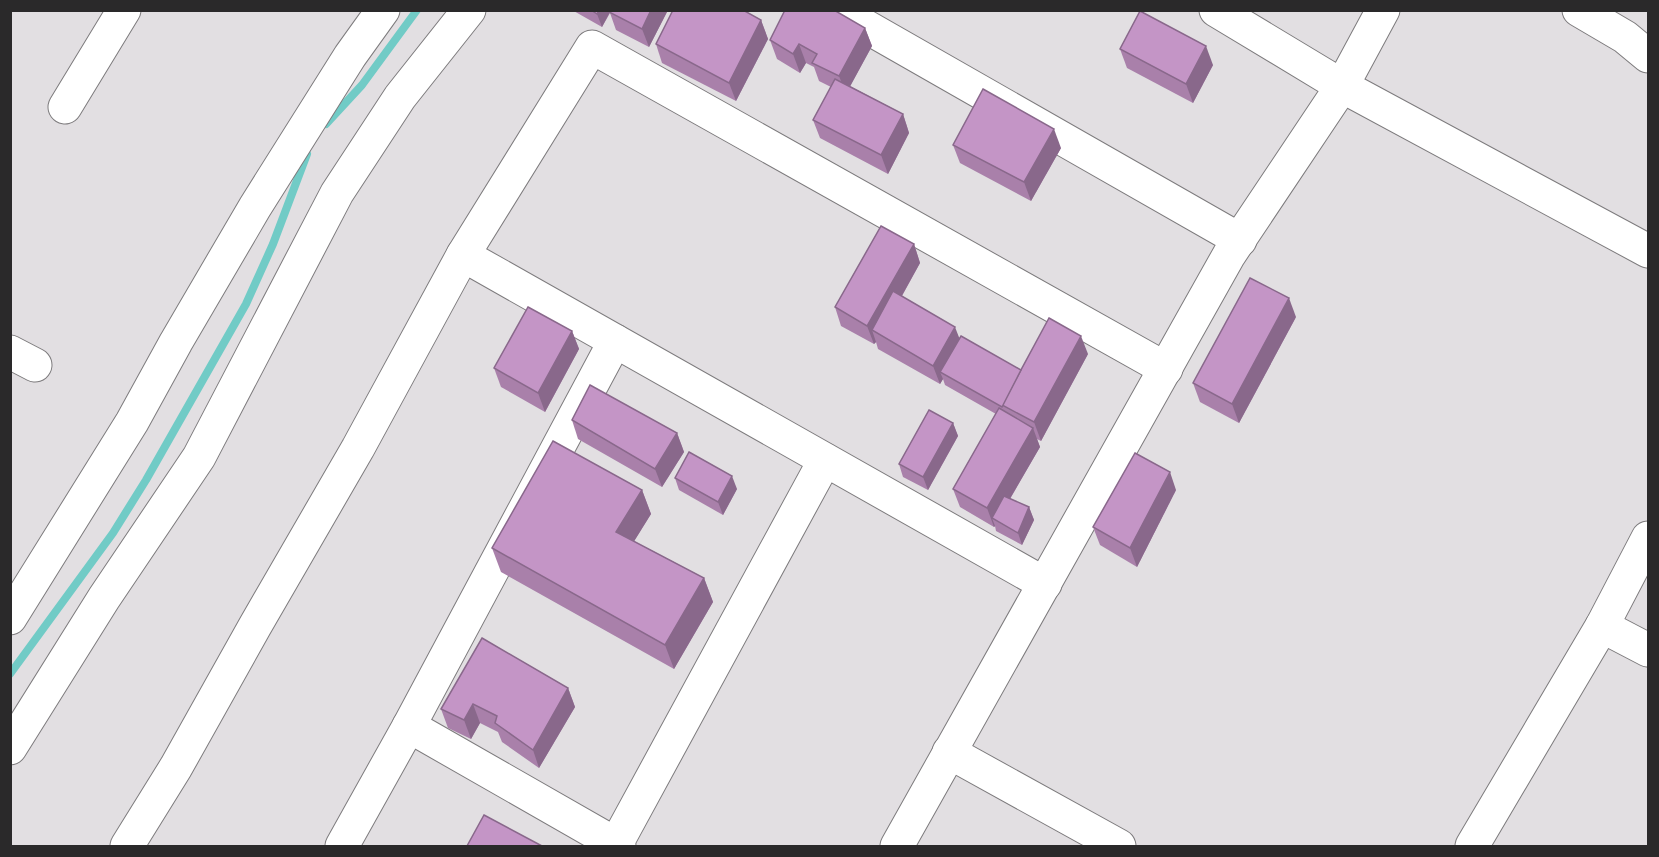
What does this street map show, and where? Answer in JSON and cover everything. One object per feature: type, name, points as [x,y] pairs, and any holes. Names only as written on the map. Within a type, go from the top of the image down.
[{"type":"street","points":[[64,107],[124,10]]},
{"type":"street","points":[[10,618],[132,422],[255,207],[350,56],[383,10]]},
{"type":"street","points":[[10,748],[104,598],[199,457],[337,193],[400,97],[469,10]]},
{"type":"street","points":[[837,10],[1240,240]]},
{"type":"street","points":[[1216,10],[1342,86],[1648,251]]},
{"type":"street","points":[[897,846],[1229,255],[1342,86],[1383,10]]},
{"type":"street","points":[[1579,10],[1625,38],[1648,56]]},
{"type":"street","points":[[127,846],[177,767],[358,448],[463,255],[592,47],[1166,369]]},
{"type":"street","points":[[463,255],[1045,584]]},
{"type":"street","points":[[342,846],[410,726],[615,341]]},
{"type":"street","points":[[410,726],[617,846],[825,460]]},
{"type":"street","points":[[1472,846],[1602,626],[1648,538]]},
{"type":"street","points":[[1602,626],[1648,650]]},
{"type":"street","points":[[950,752],[1119,846]]},
{"type":"building","points":[[610,10],[651,10],[642,29],[609,12]]},
{"type":"building","points":[[673,10],[743,10],[761,20],[729,83],[656,44]]},
{"type":"building","points":[[785,10],[834,10],[865,28],[839,76],[812,63],[817,54],[799,44],[793,54],[770,40]]},
{"type":"building","points":[[1140,11],[1206,46],[1186,84],[1120,49]]},
{"type":"building","points":[[835,79],[903,114],[881,155],[813,120]]},
{"type":"building","points":[[983,89],[1054,129],[1024,182],[953,145]]},
{"type":"building","points":[[881,226],[914,244],[867,326],[835,307]]},
{"type":"building","points":[[1250,278],[1289,298],[1232,404],[1193,383]]},
{"type":"building","points":[[893,291],[955,327],[933,366],[872,330]]},
{"type":"building","points":[[528,307],[572,331],[538,393],[494,368]]},
{"type":"building","points":[[1049,318],[1081,336],[1034,422],[1002,405]]},
{"type":"building","points":[[961,336],[1021,370],[1002,407],[940,372]]},
{"type":"building","points":[[590,385],[677,433],[655,469],[572,420]]},
{"type":"building","points":[[999,408],[1033,428],[987,508],[953,489]]},
{"type":"building","points":[[929,410],[953,423],[923,477],[899,464]]},
{"type":"building","points":[[553,441],[642,490],[616,532],[704,578],[665,645],[492,548]]},
{"type":"building","points":[[689,452],[732,476],[718,502],[675,478]]},
{"type":"building","points":[[1135,453],[1170,472],[1130,548],[1093,527]]},
{"type":"building","points":[[1004,496],[1029,507],[1018,533],[992,518]]},
{"type":"building","points":[[482,638],[568,688],[533,750],[495,723],[497,716],[473,704],[464,720],[441,709]]},
{"type":"building","points":[[484,815],[542,846],[467,846]]},
{"type":"waterway","points":[[326,124],[362,85],[417,10]]},
{"type":"waterway","points":[[10,674],[113,533],[146,480],[246,304],[273,244],[307,154]]}]
